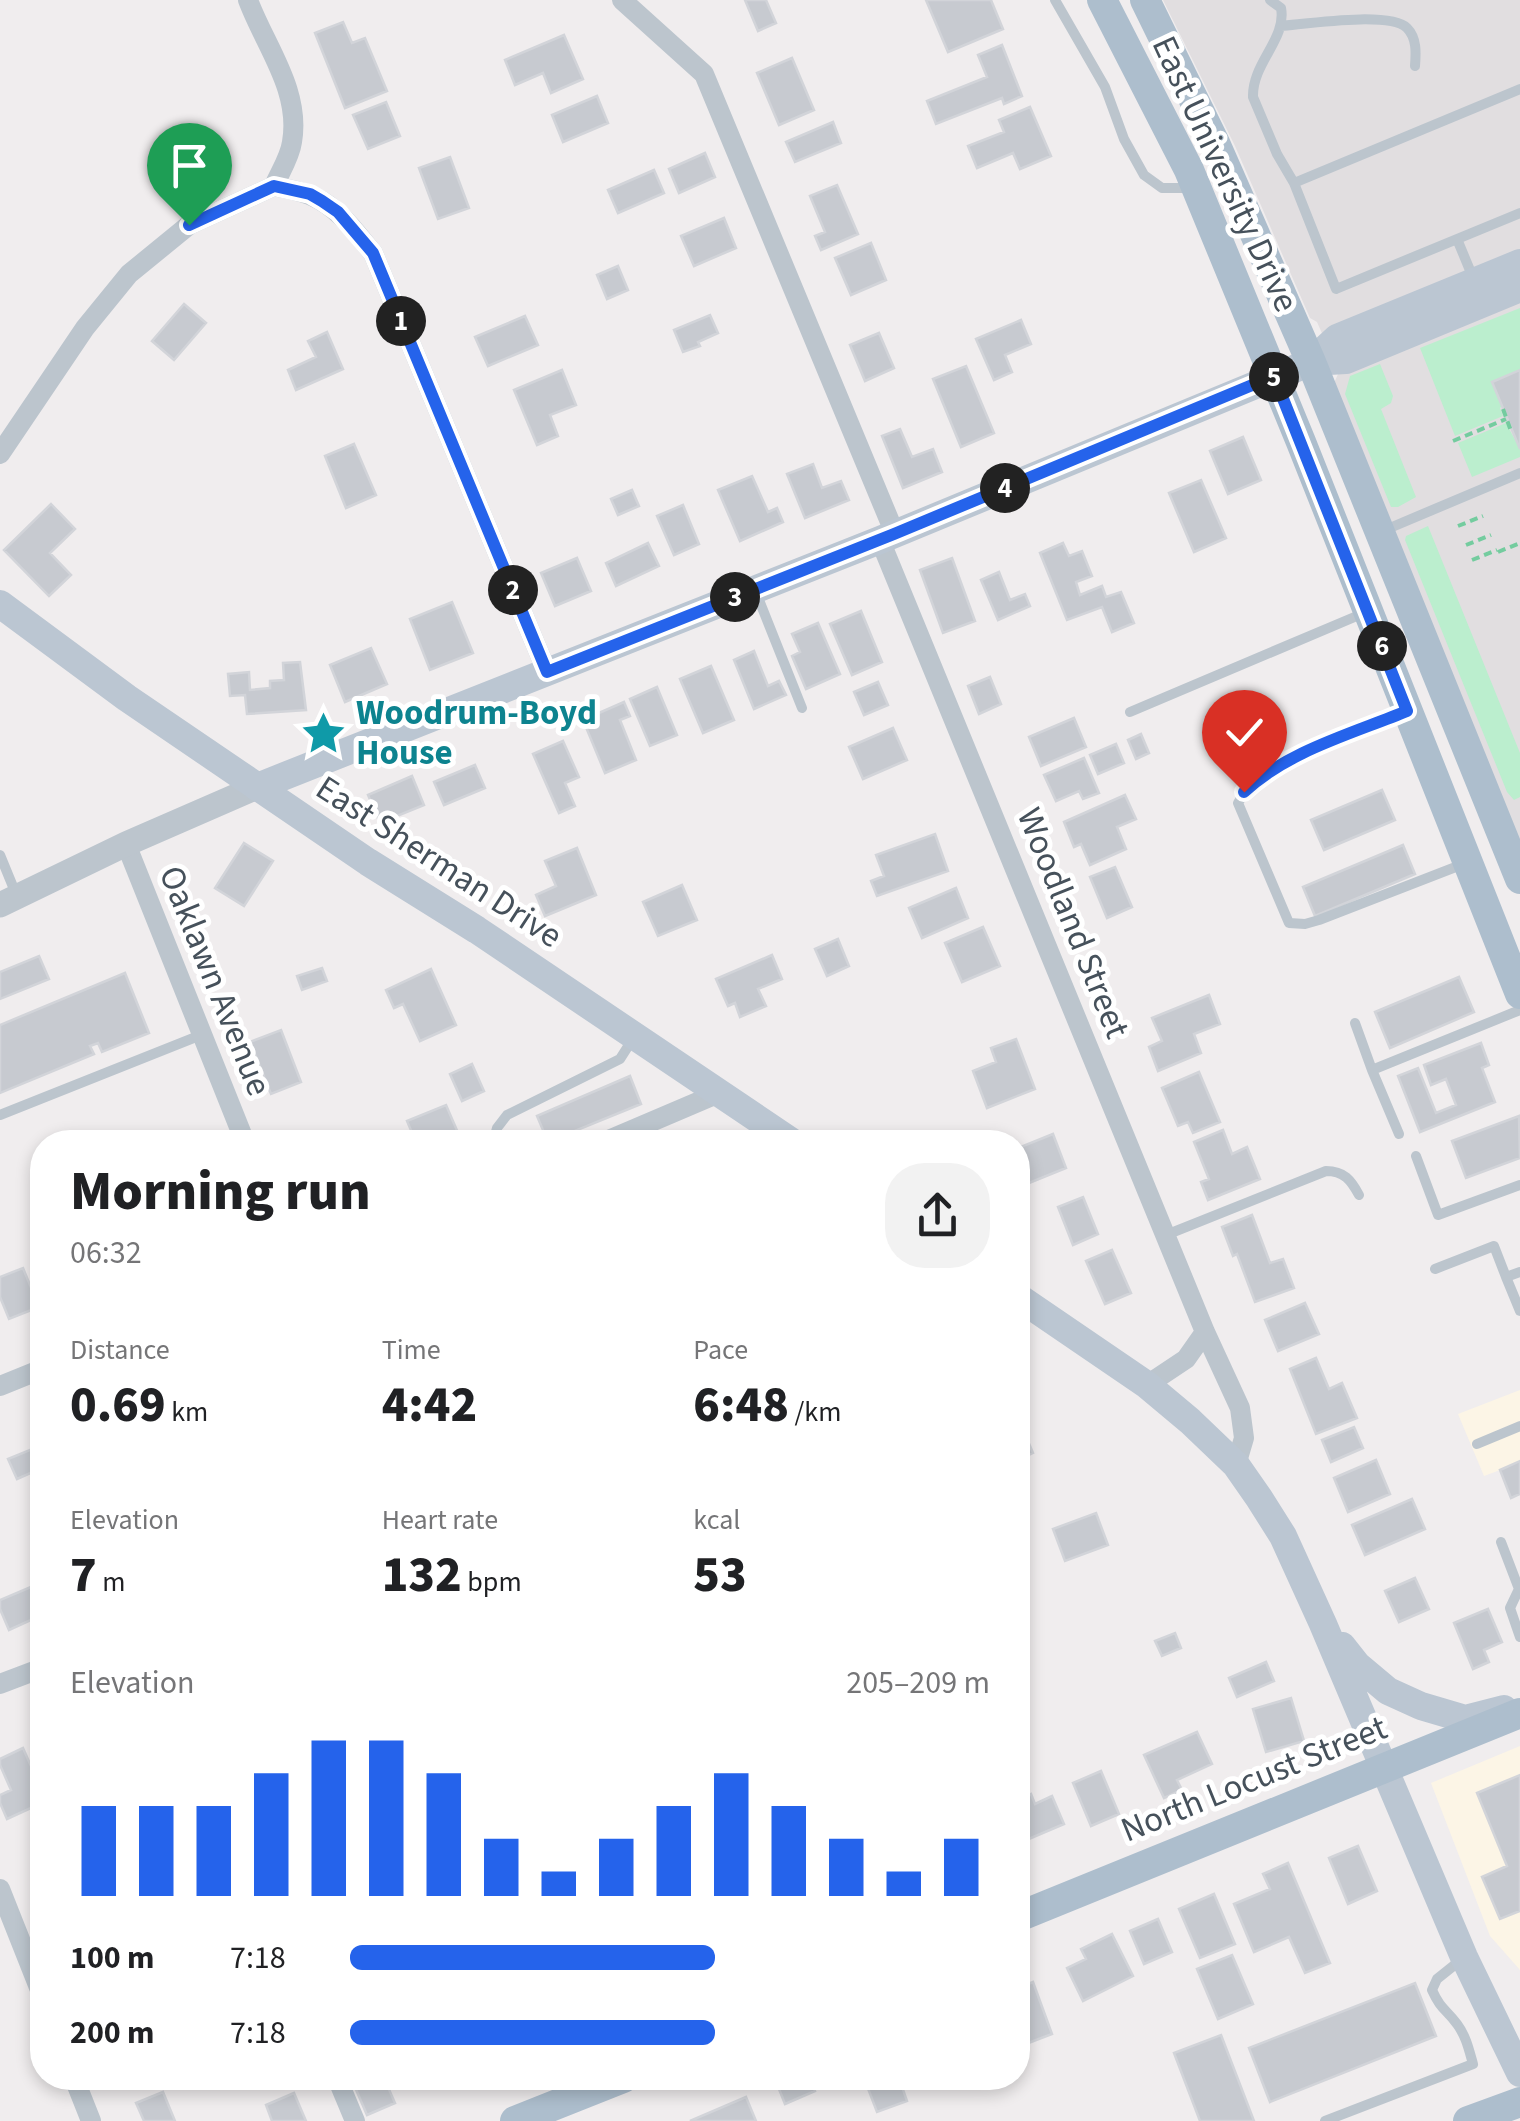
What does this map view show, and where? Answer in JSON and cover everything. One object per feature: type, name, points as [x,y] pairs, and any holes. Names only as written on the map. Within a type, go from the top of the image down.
[{"type":"main road","name":"East University Drive","points":[[1102,0],[1196,188],[1520,994]]},
{"type":"main road","name":"East University Drive","points":[[1145,0],[1215,143],[1311,362],[1520,879]]},
{"type":"main road","points":[[1311,362],[1336,338],[1520,263]]},
{"type":"main road","points":[[258,787],[887,537],[1274,376],[1311,362],[1346,360],[1520,288]]},
{"type":"main road","name":"East Sherman Drive","points":[[0,604],[127,698],[368,862],[477,930],[774,1130]]},
{"type":"main road","points":[[1030,1305],[1147,1385],[1190,1421],[1236,1465],[1282,1536],[1464,1958],[1520,2073]]},
{"type":"main road","points":[[1323,1624],[1357,1665],[1388,1691],[1420,1706],[1464,1719],[1520,1709]]},
{"type":"main road","name":"North Locust Street","points":[[1030,1912],[1520,1709]]},
{"type":"main road","points":[[515,2121],[593,2090]]},
{"type":"main road","points":[[1468,2121],[1520,2102]]},
{"type":"street","points":[[248,0],[282,73],[294,124],[292,146],[274,186]]},
{"type":"street","name":"Woodland Street","points":[[622,0],[704,74],[1166,1236],[1240,1408],[1244,1438],[1236,1465]]},
{"type":"street","points":[[0,454],[85,328],[129,274],[189,225],[274,186],[310,194],[338,212],[373,253],[547,672]]},
{"type":"street","points":[[9,901],[126,844],[258,787]]},
{"type":"street","name":"Oaklawn Avenue","points":[[126,844],[239,1130]]},
{"type":"street","points":[[632,1130],[719,1093]]},
{"type":"street","points":[[1147,1385],[1186,1360],[1205,1332]]},
{"type":"street","points":[[0,1386],[30,1374]]},
{"type":"street","points":[[0,1684],[30,1673]]},
{"type":"street","points":[[0,1889],[30,1965]]},
{"type":"street","points":[[79,2090],[91,2121]]},
{"type":"street","points":[[342,2090],[355,2121]]},
{"type":"lane","points":[[1054,0],[1105,87],[1124,140],[1144,175],[1162,188],[1196,188]]},
{"type":"lane","points":[[1270,0],[1284,4],[1281,26],[1258,68],[1253,96],[1277,154],[1294,183],[1336,289],[1520,213]]},
{"type":"lane","points":[[1281,26],[1363,19],[1396,21],[1414,39],[1416,66]]},
{"type":"lane","points":[[1294,183],[1520,89]]},
{"type":"lane","points":[[1457,239],[1474,281]]},
{"type":"lane","points":[[1380,532],[1520,473]]},
{"type":"lane","points":[[755,589],[802,708]]},
{"type":"lane","points":[[1130,712],[1368,612]]},
{"type":"lane","points":[[1407,711],[1284,762],[1260,776],[1238,803],[1288,923],[1320,920],[1466,863]]},
{"type":"lane","points":[[1,854],[9,901]]},
{"type":"lane","points":[[1372,1070],[1520,1010]]},
{"type":"lane","points":[[1355,1023],[1398,1134]]},
{"type":"lane","points":[[0,1116],[202,1034]]},
{"type":"lane","points":[[496,1130],[507,1116],[620,1059],[634,1036]]},
{"type":"lane","points":[[1416,1156],[1438,1215],[1520,1186]]},
{"type":"lane","points":[[1166,1236],[1326,1171],[1352,1180],[1359,1195]]},
{"type":"lane","points":[[1435,1269],[1494,1246],[1520,1311]]},
{"type":"lane","points":[[1506,1277],[1520,1272]]},
{"type":"lane","points":[[1478,1444],[1520,1426]]},
{"type":"lane","points":[[1502,1542],[1519,1589],[1510,1608],[1520,1638]]},
{"type":"lane","points":[[1325,2121],[1343,2118],[1473,2064],[1465,2038],[1455,2021],[1440,2009],[1432,1990],[1437,1979],[1464,1958]]},
{"type":"path","points":[[1503,410],[1512,431]]},
{"type":"path","points":[[1453,441],[1506,419]]},
{"type":"path","points":[[1458,526],[1482,516]]},
{"type":"path","points":[[1466,545],[1491,535]]},
{"type":"path","points":[[1472,560],[1520,543]]},
{"type":"shaded area","points":[[1163,0],[1520,0],[1520,841],[1334,383],[1339,372],[1317,322],[1310,318],[1235,146]]},
{"type":"shaded area","points":[[1520,1390],[1520,1494],[1511,1498],[1500,1470],[1484,1476],[1458,1414]]},
{"type":"shaded area","points":[[1520,1746],[1520,1970],[1490,1936],[1431,1783]]},
{"type":"green space","points":[[1520,308],[1520,370],[1492,382],[1503,416],[1455,436],[1420,348]]},
{"type":"green space","points":[[1380,364],[1393,396],[1391,403],[1381,409],[1416,497],[1398,507],[1391,507],[1345,394],[1350,376]]},
{"type":"green space","points":[[1506,423],[1520,449],[1520,457],[1472,477],[1458,443]]},
{"type":"green space","points":[[1428,526],[1520,753],[1520,797],[1514,800],[1507,792],[1405,540]]},
{"type":"building","points":[[745,0],[766,0],[776,23],[758,31]]},
{"type":"building","points":[[926,0],[991,0],[1003,29],[948,52]]},
{"type":"building","points":[[343,22],[352,43],[365,38],[387,91],[345,108],[315,33]]},
{"type":"building","points":[[564,35],[583,79],[551,93],[543,73],[515,85],[505,60]]},
{"type":"building","points":[[1002,45],[1022,96],[1004,104],[1002,98],[936,124],[927,101],[987,77],[978,55]]},
{"type":"building","points":[[792,58],[814,110],[779,125],[757,73]]},
{"type":"building","points":[[597,96],[608,123],[563,142],[552,115]]},
{"type":"building","points":[[386,102],[400,136],[368,149],[353,115]]},
{"type":"building","points":[[1030,107],[1051,156],[1020,169],[1013,153],[977,168],[968,146],[1004,132],[999,120]]},
{"type":"building","points":[[833,122],[841,143],[795,162],[786,142]]},
{"type":"building","points":[[705,153],[715,177],[679,193],[669,169]]},
{"type":"building","points":[[450,157],[469,208],[438,219],[419,168]]},
{"type":"building","points":[[654,170],[664,193],[618,213],[608,190]]},
{"type":"building","points":[[837,185],[858,234],[821,250],[815,236],[825,232],[810,196]]},
{"type":"building","points":[[724,218],[736,248],[694,266],[681,236]]},
{"type":"building","points":[[871,243],[886,280],[851,295],[835,258]]},
{"type":"building","points":[[618,266],[628,290],[607,299],[597,275]]},
{"type":"building","points":[[184,304],[206,323],[174,360],[152,341]]},
{"type":"building","points":[[710,315],[718,333],[683,352],[674,330]]},
{"type":"building","points":[[525,316],[538,345],[488,366],[475,337]]},
{"type":"building","points":[[1021,320],[1031,344],[1005,355],[1012,372],[994,380],[976,339]]},
{"type":"building","points":[[327,332],[343,369],[296,390],[288,370],[316,357],[308,341]]},
{"type":"building","points":[[879,333],[894,368],[865,381],[850,345]]},
{"type":"building","points":[[966,366],[994,433],[961,447],[933,379]]},
{"type":"building","points":[[562,370],[576,405],[550,415],[558,436],[537,445],[514,390]]},
{"type":"building","points":[[1520,370],[1520,449],[1492,382]]},
{"type":"building","points":[[900,429],[912,457],[933,449],[942,472],[903,488],[882,436]]},
{"type":"building","points":[[1243,437],[1261,480],[1228,494],[1210,451]]},
{"type":"building","points":[[354,444],[376,495],[346,508],[325,456]]},
{"type":"building","points":[[813,464],[822,488],[841,481],[849,500],[805,518],[787,474]]},
{"type":"building","points":[[752,476],[768,512],[777,508],[783,522],[740,541],[718,490]]},
{"type":"building","points":[[1201,480],[1226,538],[1194,552],[1169,493]]},
{"type":"building","points":[[632,490],[639,506],[618,515],[611,499]]},
{"type":"building","points":[[51,504],[75,529],[50,553],[71,575],[49,596],[4,550]]},
{"type":"building","points":[[683,505],[699,544],[674,555],[657,516]]},
{"type":"building","points":[[648,543],[659,566],[616,586],[606,563]]},
{"type":"building","points":[[1063,543],[1069,556],[1082,551],[1092,576],[1076,582],[1080,595],[1102,586],[1106,597],[1121,592],[1134,623],[1112,632],[1102,607],[1067,620],[1040,553]]},
{"type":"building","points":[[577,558],[591,591],[555,606],[541,573]]},
{"type":"building","points":[[952,558],[975,621],[943,633],[920,570]]},
{"type":"building","points":[[999,572],[1010,600],[1025,594],[1030,606],[998,620],[981,580]]},
{"type":"building","points":[[452,602],[473,653],[430,670],[410,619]]},
{"type":"building","points":[[861,611],[882,662],[852,675],[830,624]]},
{"type":"building","points":[[818,623],[840,674],[806,689],[792,656],[800,652],[792,634]]},
{"type":"building","points":[[371,648],[387,684],[345,702],[330,665]]},
{"type":"building","points":[[754,651],[768,686],[779,681],[786,695],[754,709],[734,660]]},
{"type":"building","points":[[300,662],[306,710],[247,714],[245,695],[230,696],[228,674],[249,672],[250,690],[270,688],[270,681],[284,680],[283,663]]},
{"type":"building","points":[[711,666],[734,720],[703,733],[680,679]]},
{"type":"building","points":[[990,677],[1001,704],[979,714],[968,686]]},
{"type":"building","points":[[878,682],[888,705],[864,715],[854,692]]},
{"type":"building","points":[[657,687],[677,735],[650,746],[630,699]]},
{"type":"building","points":[[624,702],[630,716],[620,720],[636,760],[605,773],[583,720]]},
{"type":"building","points":[[1074,718],[1086,747],[1041,766],[1029,737]]},
{"type":"building","points":[[893,728],[907,760],[863,779],[849,747]]},
{"type":"building","points":[[1141,734],[1149,753],[1136,759],[1128,740]]},
{"type":"building","points":[[563,741],[579,777],[565,783],[575,806],[559,813],[533,754]]},
{"type":"building","points":[[1116,744],[1124,763],[1098,774],[1090,755]]},
{"type":"building","points":[[1084,758],[1099,793],[1083,799],[1079,791],[1056,801],[1044,775]]},
{"type":"building","points":[[475,765],[485,788],[444,805],[434,782]]},
{"type":"building","points":[[412,776],[424,805],[380,823],[368,795]]},
{"type":"building","points":[[1382,790],[1395,820],[1324,850],[1311,820]]},
{"type":"building","points":[[1125,795],[1136,819],[1117,827],[1126,849],[1090,865],[1081,844],[1074,847],[1064,822]]},
{"type":"building","points":[[935,834],[948,871],[877,896],[871,881],[884,876],[876,855]]},
{"type":"building","points":[[244,843],[273,861],[244,906],[215,888]]},
{"type":"building","points":[[1403,845],[1415,874],[1315,916],[1303,887]]},
{"type":"building","points":[[577,848],[596,895],[545,916],[536,895],[556,886],[545,861]]},
{"type":"building","points":[[1115,867],[1132,907],[1107,918],[1090,877]]},
{"type":"building","points":[[682,885],[697,920],[658,936],[643,902]]},
{"type":"building","points":[[956,888],[968,918],[922,938],[909,908]]},
{"type":"building","points":[[983,927],[1000,966],[962,982],[945,943]]},
{"type":"building","points":[[838,939],[849,966],[827,976],[815,949]]},
{"type":"building","points":[[772,955],[782,979],[758,989],[766,1006],[740,1017],[735,1003],[728,1006],[716,979]]},
{"type":"building","points":[[39,956],[49,979],[0,999],[0,972]]},
{"type":"building","points":[[322,968],[327,981],[302,990],[297,976]]},
{"type":"building","points":[[431,969],[456,1025],[420,1041],[403,1004],[394,1008],[386,990]]},
{"type":"building","points":[[125,973],[149,1033],[102,1052],[98,1043],[90,1046],[94,1054],[0,1093],[0,1025]]},
{"type":"building","points":[[1459,977],[1474,1012],[1390,1048],[1375,1012]]},
{"type":"building","points":[[1209,995],[1220,1024],[1194,1034],[1201,1053],[1158,1071],[1149,1047],[1162,1041],[1152,1018]]},
{"type":"building","points":[[281,1030],[301,1082],[271,1094],[250,1042]]},
{"type":"building","points":[[1016,1039],[1035,1089],[987,1108],[973,1071],[996,1062],[991,1048]]},
{"type":"building","points":[[1481,1043],[1489,1065],[1482,1068],[1495,1102],[1420,1132],[1398,1076],[1418,1068],[1436,1113],[1456,1105],[1446,1079],[1431,1085],[1424,1065]]},
{"type":"building","points":[[472,1064],[484,1091],[462,1101],[450,1074]]},
{"type":"building","points":[[1199,1072],[1220,1122],[1193,1133],[1188,1122],[1178,1126],[1162,1088]]},
{"type":"building","points":[[630,1076],[641,1104],[577,1130],[543,1130],[537,1116]]},
{"type":"building","points":[[446,1105],[457,1130],[411,1130],[407,1121]]},
{"type":"building","points":[[1519,1116],[1520,1158],[1466,1178],[1452,1141]]},
{"type":"building","points":[[1223,1130],[1232,1154],[1247,1147],[1260,1179],[1208,1200],[1201,1182],[1209,1179],[1194,1142]]},
{"type":"building","points":[[1053,1134],[1066,1168],[1030,1183],[1030,1143]]},
{"type":"building","points":[[1083,1197],[1098,1234],[1073,1245],[1058,1207]]},
{"type":"building","points":[[1252,1215],[1270,1263],[1283,1259],[1294,1288],[1255,1302],[1222,1227]]},
{"type":"building","points":[[1112,1250],[1131,1293],[1105,1304],[1086,1261]]},
{"type":"building","points":[[23,1268],[30,1285],[30,1311],[9,1319],[0,1297],[0,1277]]},
{"type":"building","points":[[1305,1303],[1319,1334],[1278,1351],[1265,1320]]},
{"type":"building","points":[[1316,1358],[1329,1389],[1342,1383],[1357,1418],[1316,1434],[1290,1369]]},
{"type":"building","points":[[1354,1427],[1363,1448],[1331,1462],[1322,1440]]},
{"type":"building","points":[[30,1450],[30,1473],[17,1479],[8,1459]]},
{"type":"building","points":[[1376,1460],[1390,1494],[1348,1512],[1334,1478]]},
{"type":"building","points":[[1520,1461],[1520,1494],[1511,1498],[1500,1470]]},
{"type":"building","points":[[1412,1499],[1425,1529],[1365,1555],[1352,1525]]},
{"type":"building","points":[[1096,1513],[1108,1545],[1065,1561],[1053,1529]]},
{"type":"building","points":[[1415,1578],[1429,1609],[1399,1622],[1385,1591]]},
{"type":"building","points":[[30,1587],[30,1620],[9,1630],[0,1600]]},
{"type":"building","points":[[1488,1609],[1502,1642],[1484,1650],[1489,1662],[1473,1669],[1454,1623]]},
{"type":"building","points":[[1175,1633],[1181,1648],[1162,1656],[1155,1641]]},
{"type":"building","points":[[1266,1662],[1274,1681],[1237,1697],[1229,1678]]},
{"type":"building","points":[[1291,1698],[1304,1741],[1266,1752],[1253,1709]]},
{"type":"building","points":[[1197,1732],[1212,1764],[1177,1780],[1182,1790],[1164,1798],[1144,1755]]},
{"type":"building","points":[[23,1748],[30,1764],[30,1808],[7,1819],[0,1795],[11,1790],[0,1759]]},
{"type":"building","points":[[1101,1771],[1119,1814],[1091,1826],[1073,1783]]},
{"type":"building","points":[[1520,1775],[1520,1911],[1500,1919],[1482,1877],[1507,1866],[1477,1793]]},
{"type":"building","points":[[1030,1794],[1035,1804],[1052,1796],[1064,1824],[1030,1838]]},
{"type":"building","points":[[1358,1846],[1377,1891],[1348,1904],[1329,1858]]},
{"type":"building","points":[[1288,1863],[1330,1963],[1305,1973],[1289,1937],[1254,1952],[1234,1904],[1270,1889],[1263,1874]]},
{"type":"building","points":[[1214,1894],[1235,1944],[1200,1958],[1179,1909]]},
{"type":"building","points":[[1158,1919],[1172,1952],[1144,1964],[1130,1931]]},
{"type":"building","points":[[1112,1934],[1133,1976],[1083,2001],[1067,1968],[1086,1959],[1081,1949]]},
{"type":"building","points":[[1232,1955],[1253,2004],[1218,2019],[1197,1969]]},
{"type":"building","points":[[1033,1982],[1052,2034],[1030,2042]]},
{"type":"building","points":[[1415,1983],[1436,2036],[1270,2102],[1249,2048]]},
{"type":"building","points":[[1221,2035],[1254,2121],[1200,2121],[1174,2053]]},
{"type":"building","points":[[356,2090],[389,2090],[395,2103],[367,2115]]},
{"type":"building","points":[[779,2090],[815,2090],[815,2091],[785,2104]]},
{"type":"building","points":[[869,2090],[903,2090],[907,2101],[877,2112]]},
{"type":"building","points":[[163,2092],[175,2121],[144,2121],[136,2103]]},
{"type":"building","points":[[294,2093],[306,2121],[272,2121],[266,2105]]},
{"type":"building","points":[[746,2097],[756,2121],[690,2121]]},
{"type":"place","name":"Woodrum-Boyd House","points":[[323,733]]},
{"type":"route","points":[[189,225],[274,186],[310,194],[322,201],[338,212],[373,253],[547,672],[894,534],[1274,376],[1407,711],[1284,762],[1260,776],[1244,792]]}]
